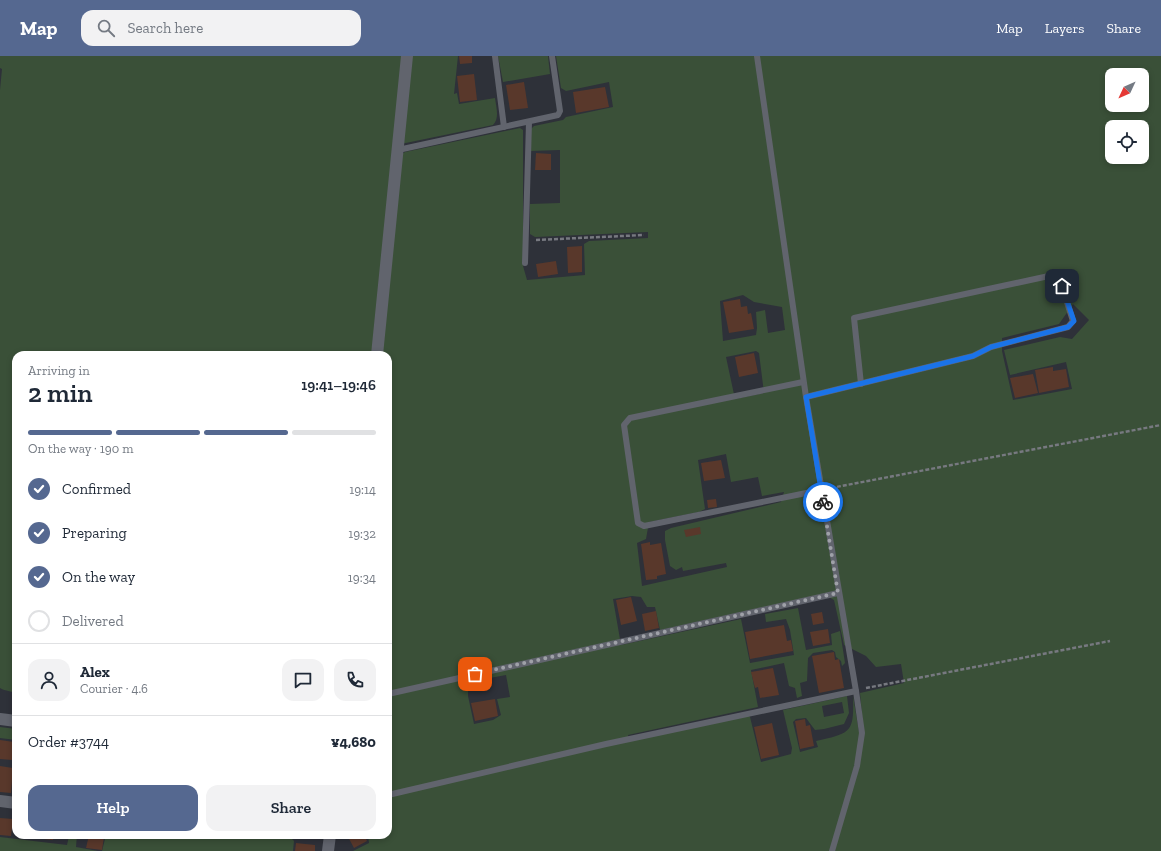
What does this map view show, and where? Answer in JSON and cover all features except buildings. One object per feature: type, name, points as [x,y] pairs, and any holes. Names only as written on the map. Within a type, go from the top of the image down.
[{"type":"street","points":[[378,351],[407,56]]},
{"type":"street","points":[[0,719],[12,720]]},
{"type":"street","points":[[0,801],[12,802]]},
{"type":"street","points":[[328,851],[330,839]]},
{"type":"lane","points":[[495,56],[504,127]]},
{"type":"lane","points":[[398,150],[558,115],[560,111],[552,56]]},
{"type":"lane","points":[[756,56],[803,382],[862,732],[856,766],[832,851]]},
{"type":"lane","points":[[525,263],[529,122]]},
{"type":"lane","points":[[806,397],[861,384],[973,356],[991,347],[1068,327],[1074,321],[1058,274],[854,318],[861,384]]},
{"type":"lane","points":[[803,382],[630,418],[624,425],[638,523],[644,526],[821,490]]},
{"type":"lane","points":[[392,693],[838,593]]},
{"type":"lane","points":[[392,794],[606,744],[856,690]]},
{"type":"path","points":[[526,241],[644,235]]},
{"type":"path","points":[[821,490],[1161,425]]},
{"type":"path","points":[[856,690],[1110,641]]},
{"type":"green space","points":[[0,56],[458,56],[454,94],[457,93],[459,104],[495,98],[497,112],[493,125],[396,145],[402,154],[405,152],[520,128],[523,130],[523,266],[527,280],[585,275],[584,244],[589,241],[648,238],[648,232],[535,237],[530,234],[530,204],[560,203],[560,150],[530,151],[530,130],[534,126],[563,120],[566,117],[613,107],[609,82],[566,91],[561,88],[556,56],[1161,56],[1161,851],[353,851],[369,843],[368,839],[392,839],[392,351],[12,351],[12,692],[0,688],[0,90],[2,69],[0,68]],"holes":[[[743,295],[754,302],[782,307],[785,330],[768,333],[765,310],[756,312],[756,335],[723,341],[720,301]],[[1073,304],[1089,320],[1072,339],[1060,337],[1004,350],[1010,375],[1066,362],[1072,389],[1013,400],[1002,351],[1002,338],[1059,324]],[[756,351],[759,353],[764,393],[735,399],[726,357]],[[726,454],[731,482],[758,477],[762,496],[784,492],[781,502],[671,528],[665,531],[665,540],[670,566],[676,570],[682,567],[683,571],[726,563],[727,567],[642,586],[637,543],[646,539],[649,522],[699,512],[705,509],[698,460]],[[823,594],[834,600],[844,645],[866,656],[876,667],[901,664],[904,683],[860,693],[863,726],[859,732],[853,696],[853,717],[848,729],[844,733],[837,736],[816,741],[818,747],[800,752],[793,722],[796,719],[806,718],[815,730],[844,724],[849,713],[847,696],[783,710],[792,748],[791,754],[761,762],[750,717],[748,715],[629,740],[628,735],[758,707],[751,670],[784,663],[789,686],[795,688],[797,698],[802,696],[800,683],[807,681],[808,658],[813,653],[832,650],[835,652],[836,657],[841,661],[842,666],[845,663],[840,631],[831,634],[832,645],[806,650],[798,608],[765,614],[766,622],[786,619],[790,630],[794,655],[750,663],[741,619],[621,645],[613,599],[632,596],[641,597],[647,607],[655,607],[660,630]],[[506,675],[510,697],[497,699],[501,715],[493,720],[474,724],[468,696],[468,682]],[[842,702],[844,713],[824,717],[822,706]]]},
{"type":"green space","points":[[498,56],[548,56],[550,74],[503,82]]},
{"type":"green space","points":[[0,727],[12,728],[12,740],[0,738]]},
{"type":"green space","points":[[0,837],[12,839],[67,845],[68,839],[77,839],[76,847],[98,851],[0,851]]},
{"type":"green space","points":[[105,839],[292,839],[294,841],[293,851],[102,851]]},
{"type":"way so far","points":[[475,674],[838,593],[823,502]]},
{"type":"route","points":[[823,502],[806,397],[973,356],[991,347],[1068,327],[1074,321],[1062,286]]}]
